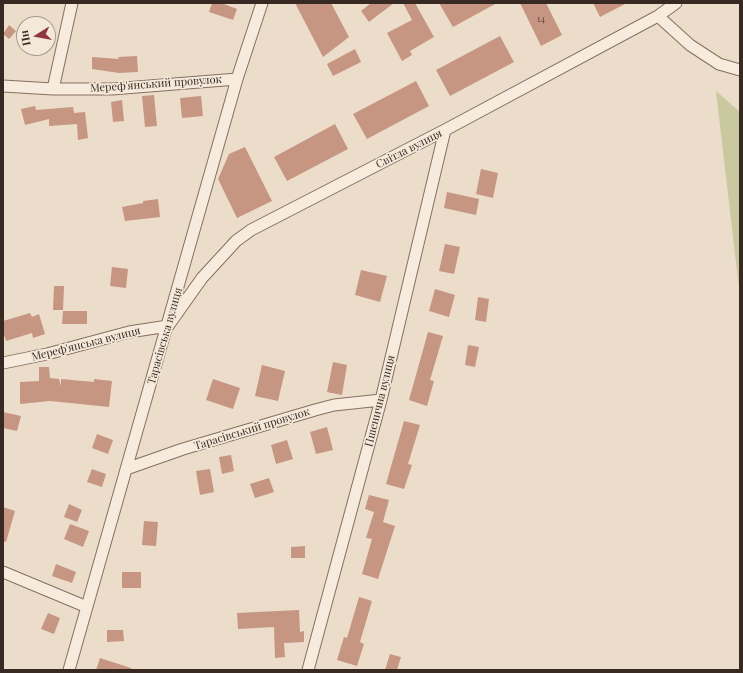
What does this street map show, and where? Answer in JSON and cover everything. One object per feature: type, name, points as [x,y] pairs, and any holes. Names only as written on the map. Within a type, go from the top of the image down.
[{"type":"street","points":[[53,89],[72,3]]},
{"type":"street","name":"Тарасівська вулиця","points":[[69,670],[168,326],[237,78],[262,3]]},
{"type":"street","name":"Світла вулиця","points":[[168,326],[202,278],[236,241],[251,230],[445,130],[658,16],[676,3]]},
{"type":"street","points":[[658,16],[690,45],[719,64],[739,72]]},
{"type":"street","name":"Мереф'янський провулок","points":[[3,86],[53,89],[112,89],[237,78]]},
{"type":"street","name":"Пшенична вулиця","points":[[308,670],[381,400],[445,130]]},
{"type":"street","name":"Мереф'янська вулиця","points":[[3,363],[47,354],[129,332],[168,326]]},
{"type":"street","name":"Тарасівський провулок","points":[[126,469],[183,449],[315,410],[334,405],[381,400]]},
{"type":"street","points":[[3,572],[87,607]]},
{"type":"green space","points":[[716,91],[740,112],[740,297]]},
{"type":"building","points":[[212,3],[221,3],[237,9],[233,20],[209,12]]},
{"type":"building","points":[[295,3],[331,3],[349,37],[323,57]]},
{"type":"building","points":[[371,3],[394,3],[369,22],[361,11]]},
{"type":"building","points":[[403,3],[415,3],[434,37],[410,51],[412,55],[402,61],[387,33],[412,20]]},
{"type":"building","points":[[439,3],[497,3],[453,27]]},
{"type":"building","points":[[520,3],[546,3],[562,35],[541,46]]},
{"type":"building","points":[[593,3],[627,3],[600,17]]},
{"type":"building","points":[[9,25],[16,31],[9,39],[3,34]]},
{"type":"building","points":[[500,36],[514,62],[450,96],[436,70]]},
{"type":"building","points":[[355,49],[361,62],[333,76],[327,64]]},
{"type":"building","points":[[137,56],[138,72],[119,73],[92,69],[92,57],[119,59],[118,57]]},
{"type":"building","points":[[416,81],[429,106],[367,139],[353,114]]},
{"type":"building","points":[[154,95],[157,126],[145,127],[142,96]]},
{"type":"building","points":[[201,96],[203,116],[182,118],[180,98]]},
{"type":"building","points":[[122,100],[124,121],[113,122],[111,102]]},
{"type":"building","points":[[35,106],[36,110],[73,107],[74,113],[85,112],[88,138],[78,140],[77,124],[49,126],[49,119],[25,125],[21,109]]},
{"type":"building","points":[[335,124],[348,149],[287,181],[274,157]]},
{"type":"building","points":[[245,147],[272,201],[237,218],[218,179],[229,154]]},
{"type":"building","points":[[481,169],[498,173],[493,198],[476,194]]},
{"type":"building","points":[[447,192],[479,199],[476,215],[444,208]]},
{"type":"building","points":[[158,199],[160,217],[125,221],[122,207],[143,203],[143,201]]},
{"type":"building","points":[[445,244],[460,247],[454,274],[439,271]]},
{"type":"building","points":[[112,267],[128,269],[126,288],[110,286]]},
{"type":"building","points":[[361,270],[387,276],[380,302],[355,295]]},
{"type":"building","points":[[54,286],[64,286],[63,310],[53,310]]},
{"type":"building","points":[[435,289],[455,295],[449,317],[429,311]]},
{"type":"building","points":[[478,297],[489,299],[486,322],[475,320]]},
{"type":"building","points":[[63,311],[87,311],[87,324],[62,324]]},
{"type":"building","points":[[30,313],[32,317],[39,314],[45,334],[33,338],[32,333],[6,341],[3,331],[3,321]]},
{"type":"building","points":[[428,332],[443,336],[430,380],[434,381],[427,406],[409,400]]},
{"type":"building","points":[[468,345],[479,347],[475,367],[465,365]]},
{"type":"building","points":[[333,362],[347,365],[342,395],[327,392]]},
{"type":"building","points":[[262,365],[285,371],[278,401],[255,396]]},
{"type":"building","points":[[39,367],[49,367],[50,378],[59,379],[61,386],[61,379],[94,382],[94,379],[112,381],[109,407],[50,401],[20,404],[20,382],[39,381]]},
{"type":"building","points":[[213,379],[240,388],[233,409],[206,400]]},
{"type":"building","points":[[3,412],[21,416],[17,431],[3,428]]},
{"type":"building","points":[[404,421],[420,425],[408,464],[412,465],[404,489],[386,484]]},
{"type":"building","points":[[327,427],[333,450],[316,454],[310,432]]},
{"type":"building","points":[[97,434],[113,440],[108,454],[92,448]]},
{"type":"building","points":[[287,440],[293,459],[276,464],[271,445]]},
{"type":"building","points":[[231,455],[234,471],[222,474],[219,457]]},
{"type":"building","points":[[92,469],[106,474],[102,487],[87,482]]},
{"type":"building","points":[[210,469],[214,492],[200,495],[196,471]]},
{"type":"building","points":[[269,478],[274,492],[255,498],[250,484]]},
{"type":"building","points":[[369,495],[389,500],[383,522],[395,526],[378,579],[362,574],[372,539],[366,538],[374,512],[365,509]]},
{"type":"building","points":[[69,504],[82,510],[77,522],[64,517]]},
{"type":"building","points":[[3,507],[15,511],[6,542],[3,541]]},
{"type":"building","points":[[144,521],[158,522],[156,546],[142,545]]},
{"type":"building","points":[[70,524],[89,531],[83,547],[64,539]]},
{"type":"building","points":[[305,546],[305,558],[291,558],[291,547]]},
{"type":"building","points":[[56,564],[76,572],[72,583],[52,576]]},
{"type":"building","points":[[122,572],[141,572],[141,588],[122,588]]},
{"type":"building","points":[[359,597],[372,601],[360,642],[364,644],[357,666],[337,660],[344,637],[347,638]]},
{"type":"building","points":[[299,610],[300,632],[304,631],[304,642],[284,643],[285,657],[275,658],[274,627],[238,629],[237,613]]},
{"type":"building","points":[[48,613],[60,618],[54,634],[41,629]]},
{"type":"building","points":[[107,630],[123,630],[124,641],[107,642]]},
{"type":"building","points":[[390,654],[401,657],[397,670],[385,670]]},
{"type":"building","points":[[100,658],[131,668],[131,670],[96,670]]}]
